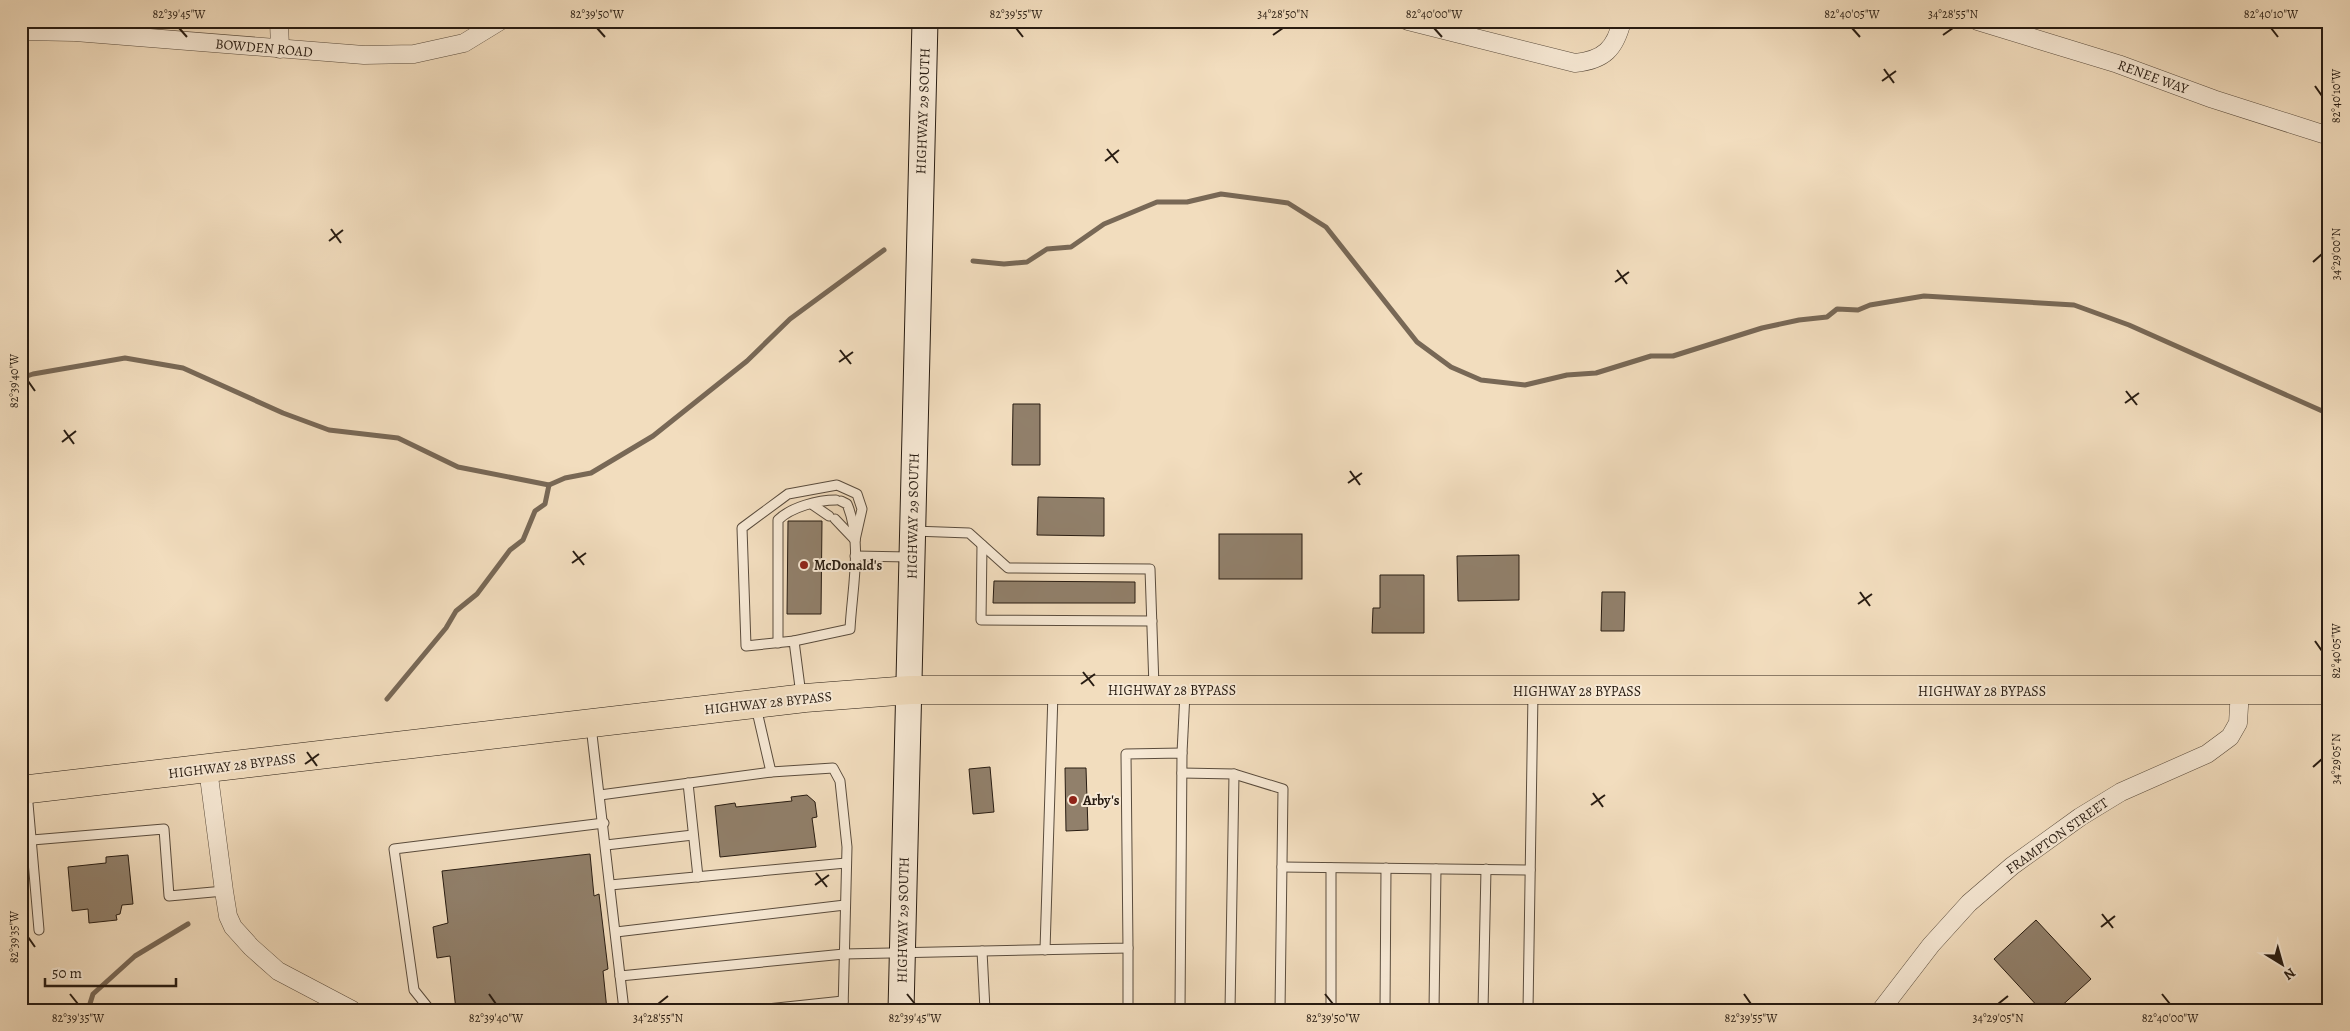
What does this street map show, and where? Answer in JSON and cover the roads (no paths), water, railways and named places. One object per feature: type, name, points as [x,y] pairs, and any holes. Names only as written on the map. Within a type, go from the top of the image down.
[{"type":"highway","name":"HIGHWAY 28 BYPASS","points":[[24,789],[756,704],[910,690],[2329,690]]},
{"type":"main road","name":"HIGHWAY 29 SOUTH","points":[[902,1010],[925,21]]},
{"type":"street","points":[[279,21],[280,49]]},
{"type":"street","name":"BOWDEN ROAD","points":[[21,31],[75,32],[364,55],[414,54],[464,44],[500,21]]},
{"type":"street","points":[[1408,21],[1575,63],[1590,61],[1609,50],[1618,38],[1622,21]]},
{"type":"street","name":"RENEE WAY","points":[[1977,21],[2118,64],[2212,99],[2329,136]]},
{"type":"street","name":"FRAMPTON STREET","points":[[1880,1010],[1937,938],[1969,903],[2012,866],[2080,817],[2121,792],[2207,754],[2230,737],[2238,723],[2240,690]]},
{"type":"street","points":[[208,769],[224,892],[228,916],[233,927],[251,947],[278,971],[352,1010]]},
{"type":"lane","points":[[778,643],[778,520],[789,510],[813,505],[822,500],[838,500],[847,504],[853,518],[855,540],[850,629],[794,641],[778,643],[746,646],[742,528],[788,494],[837,485],[857,494],[860,502],[862,509],[855,540]]},
{"type":"lane","points":[[813,505],[832,518],[855,540]]},
{"type":"lane","points":[[912,531],[969,533],[1008,568],[1150,569],[1154,689]]},
{"type":"lane","points":[[982,545],[981,620],[1152,621]]},
{"type":"lane","points":[[854,556],[912,556]]},
{"type":"lane","points":[[794,641],[801,699]]},
{"type":"lane","points":[[1045,950],[1053,690]]},
{"type":"lane","points":[[1180,1010],[1182,753],[1185,690]]},
{"type":"lane","points":[[1528,1010],[1533,691]]},
{"type":"lane","points":[[756,704],[771,772]]},
{"type":"lane","points":[[591,724],[604,823],[624,1010]]},
{"type":"lane","points":[[1128,1010],[1126,754],[1182,753]]},
{"type":"lane","points":[[600,795],[771,772],[833,768],[840,781],[846,863],[843,1005],[757,1010]]},
{"type":"lane","points":[[1182,773],[1234,774],[1283,789],[1280,1010]]},
{"type":"lane","points":[[1230,1010],[1234,774]]},
{"type":"lane","points":[[688,783],[698,877]]},
{"type":"lane","points":[[24,789],[32,840],[39,930]]},
{"type":"lane","points":[[430,1010],[414,990],[394,849],[604,823]]},
{"type":"lane","points":[[32,840],[164,829],[169,896],[224,892]]},
{"type":"lane","points":[[606,845],[693,835]]},
{"type":"lane","points":[[610,885],[846,863]]},
{"type":"lane","points":[[1282,867],[1530,870]]},
{"type":"lane","points":[[1331,868],[1331,1010]]},
{"type":"lane","points":[[1385,1010],[1386,868]]},
{"type":"lane","points":[[1434,1010],[1436,869]]},
{"type":"lane","points":[[1482,1010],[1486,870]]},
{"type":"lane","points":[[616,932],[845,905]]},
{"type":"lane","points":[[620,976],[844,954],[1128,948]]},
{"type":"lane","points":[[982,951],[985,1010]]},
{"type":"waterway","points":[[973,261],[1004,264],[1027,262],[1047,249],[1071,247],[1104,224],[1157,202],[1187,202],[1221,194],[1288,203],[1326,227],[1417,342],[1451,367],[1481,380],[1525,385],[1567,375],[1596,373],[1651,356],[1673,356],[1762,328],[1799,320],[1827,317],[1837,309],[1858,310],[1870,305],[1924,296],[2074,305],[2129,325],[2329,414]]},
{"type":"waterway","points":[[21,378],[33,374],[125,358],[183,368],[283,413],[329,430],[398,438],[458,467],[549,485],[565,478],[591,473],[653,436],[747,361],[790,319],[884,250]]},
{"type":"waterway","points":[[387,699],[446,628],[456,611],[477,594],[510,550],[523,540],[535,511],[545,504],[549,485]]},
{"type":"waterway","points":[[88,1010],[93,994],[135,956],[188,924]]},
{"type":"place","name":"McDonald's","points":[[804,565]]},
{"type":"place","name":"Arby's","points":[[1073,800]]}]
